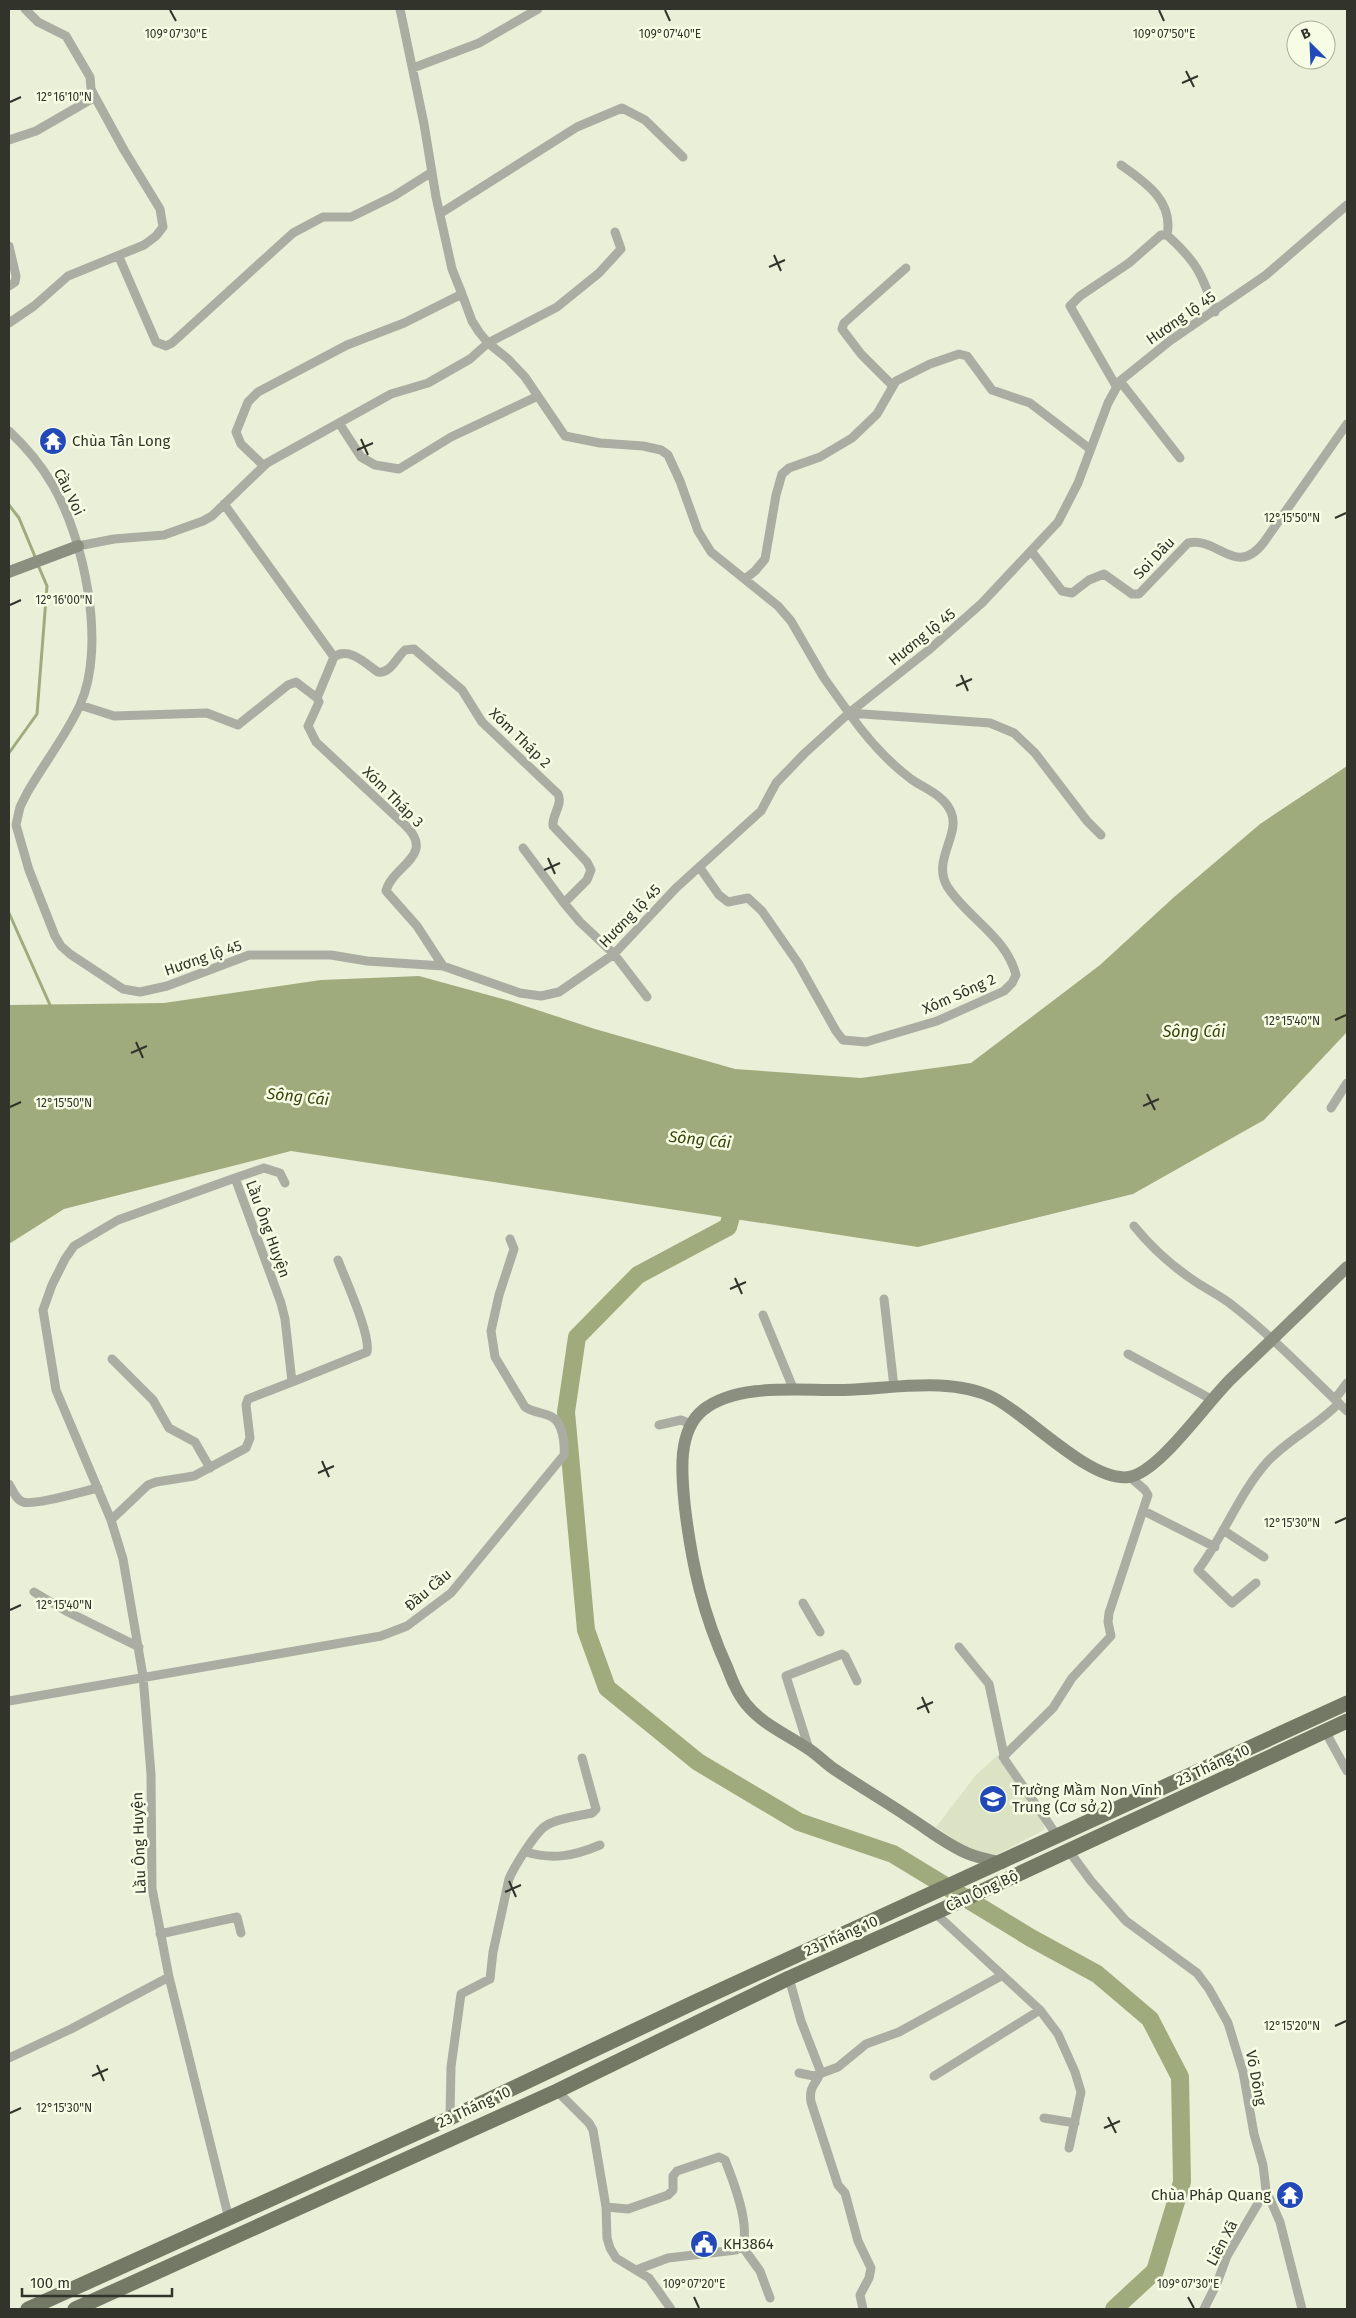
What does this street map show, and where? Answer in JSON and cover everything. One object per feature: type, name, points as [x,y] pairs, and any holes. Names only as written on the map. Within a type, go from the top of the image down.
[{"type":"main road","name":"23 Tháng 10","points":[[999,1864],[1347,1703]]},
{"type":"main road","name":"23 Tháng 10","points":[[1024,1871],[1347,1721]]},
{"type":"main road","points":[[1058,1837],[1069,1851]]},
{"type":"main road","name":"Cầu Ông Bộ","points":[[918,1901],[999,1864]]},
{"type":"main road","name":"Cầu Ông Bộ","points":[[937,1912],[1024,1871]]},
{"type":"main road","name":"23 Tháng 10","points":[[28,2309],[450,2118],[697,2001],[918,1901]]},
{"type":"main road","name":"23 Tháng 10","points":[[75,2309],[557,2090],[789,1978],[937,1912]]},
{"type":"main road","points":[[548,2073],[557,2090]]},
{"type":"street","points":[[9,323],[34,306],[68,276],[119,257],[144,245],[156,236],[163,227],[162,214],[95,97],[91,89],[90,76],[66,36],[38,22],[25,9]]},
{"type":"street","points":[[400,9],[452,270],[472,321],[488,343],[508,359],[525,377],[558,423],[565,436],[592,442],[643,446],[661,450],[668,455],[680,481],[698,531],[712,552],[778,606],[791,621],[824,678],[849,713],[990,723],[1014,733],[1035,753],[1087,821],[1101,835]]},
{"type":"street","points":[[413,68],[478,42],[538,9]]},
{"type":"street","points":[[9,140],[36,130],[95,97]]},
{"type":"street","points":[[441,213],[577,126],[622,108],[645,120],[683,157]]},
{"type":"street","points":[[1121,164],[1157,194],[1165,209],[1168,226],[1167,235]]},
{"type":"street","points":[[119,257],[156,342],[166,346],[172,344],[293,233],[323,217],[351,217],[394,196],[432,172]]},
{"type":"street","name":"Hương lộ 45","points":[[78,546],[87,584],[92,632],[90,664],[80,705],[27,793],[20,807],[16,825],[29,870],[49,922],[57,941],[70,954],[115,985],[140,992],[187,980],[248,955],[331,955],[367,961],[443,966],[520,993],[541,996],[567,988],[614,954],[676,888],[761,811],[776,783],[849,713],[961,624],[1032,552],[1058,522],[1070,500],[1118,383],[1171,340],[1215,312],[1266,274],[1347,205]]},
{"type":"street","points":[[9,572],[78,546],[114,539],[173,533],[203,521],[224,504],[263,465],[391,394],[428,383],[470,359],[488,343],[557,307],[587,284],[615,258],[621,248],[616,232]]},
{"type":"street","points":[[1180,458],[1118,383],[1109,378],[1102,361],[1070,306],[1080,296],[1129,263],[1161,235],[1167,235],[1199,268],[1215,312]]},
{"type":"street","points":[[9,246],[16,276],[15,282],[9,286]]},
{"type":"street","points":[[893,386],[861,354],[842,329],[844,323],[906,268]]},
{"type":"street","points":[[263,465],[241,444],[236,432],[251,397],[347,345],[404,323],[462,294]]},
{"type":"street","points":[[745,579],[765,560],[776,495],[782,474],[789,468],[820,457],[852,438],[877,414],[896,381],[920,368],[959,354],[966,356],[992,390],[1030,403],[1090,449]]},
{"type":"street","points":[[339,423],[361,457],[375,465],[399,468],[451,437],[538,396]]},
{"type":"street","name":"Soi Dâu","points":[[1032,552],[1062,590],[1072,593],[1089,580],[1104,574],[1132,594],[1139,594],[1188,543],[1196,541],[1233,556],[1249,557],[1257,552],[1347,424]]},
{"type":"street","name":"Cầu Voi","points":[[9,431],[36,459],[53,485],[78,546]]},
{"type":"street","points":[[224,504],[334,657]]},
{"type":"street","name":"Xóm Tháp 2","points":[[334,657],[343,653],[350,654],[382,673],[388,669],[404,650],[414,649],[462,690],[482,722],[560,796],[553,826],[587,862],[591,870],[587,880],[564,903]]},
{"type":"street","name":"Xóm Tháp 3","points":[[334,657],[317,698],[319,705],[308,726],[312,736],[322,748],[406,826],[416,838],[416,851],[386,891],[417,926],[443,966]]},
{"type":"street","points":[[80,705],[119,716],[192,712],[207,713],[236,726],[292,682],[296,682],[317,698]]},
{"type":"street","name":"Xóm Sông 2","points":[[700,868],[716,890],[728,902],[748,898],[758,906],[798,963],[836,1031],[843,1040],[866,1042],[937,1021],[991,998],[1012,983],[1016,975],[1009,956],[998,941],[956,898],[946,884],[942,871],[954,820],[951,811],[940,797],[911,779],[886,756],[849,713]]},
{"type":"street","points":[[523,848],[564,903],[580,922],[614,954],[646,997]]},
{"type":"street","points":[[1331,1108],[1347,1083]]},
{"type":"street","points":[[235,1178],[267,1168],[280,1173],[285,1183]]},
{"type":"street","name":"Lầu Ông Huyện","points":[[229,2219],[160,1934],[151,1877],[150,1774],[143,1676],[123,1559],[111,1520],[56,1390],[42,1310],[70,1251],[90,1235],[118,1220],[235,1178],[281,1303],[292,1382]]},
{"type":"street","points":[[1134,1226],[1150,1246],[1163,1257],[1195,1282],[1226,1300],[1273,1339],[1347,1411]]},
{"type":"street","name":"Đầu Cầu","points":[[9,1701],[143,1676],[268,1657],[381,1636],[400,1630],[451,1593],[564,1455],[564,1438],[556,1421],[552,1417],[532,1412],[525,1407],[495,1357],[491,1331],[499,1295],[514,1250],[510,1239]]},
{"type":"street","points":[[111,1520],[148,1485],[156,1482],[187,1478],[242,1451],[249,1443],[250,1433],[246,1405],[248,1399],[361,1356],[368,1349],[355,1302],[338,1260]]},
{"type":"street","points":[[1130,1477],[1150,1466],[1168,1450],[1211,1399],[1347,1267]]},
{"type":"street","points":[[884,1299],[894,1387]]},
{"type":"street","points":[[763,1315],[793,1388]]},
{"type":"street","points":[[1128,1354],[1211,1399]]},
{"type":"street","points":[[112,1359],[153,1400],[169,1428],[195,1442],[210,1468]]},
{"type":"street","points":[[1256,1583],[1232,1604],[1198,1570],[1215,1547],[1223,1530],[1269,1460],[1337,1401],[1347,1382]]},
{"type":"street","points":[[999,1864],[971,1855],[945,1841],[833,1768],[809,1749],[776,1730],[744,1703],[711,1630],[695,1576],[682,1482],[684,1448],[692,1424],[701,1412],[722,1401],[758,1391],[793,1388],[842,1390],[931,1385],[983,1394],[1008,1407],[1086,1464],[1108,1474],[1130,1477],[1145,1490],[1148,1495],[1144,1511],[1109,1613],[1108,1622],[1111,1636],[1072,1678],[1053,1708],[1003,1756]]},
{"type":"street","points":[[659,1425],[681,1420],[692,1424]]},
{"type":"street","points":[[9,1484],[24,1503],[98,1488]]},
{"type":"street","points":[[1144,1511],[1215,1547]]},
{"type":"street","points":[[1223,1530],[1264,1557]]},
{"type":"street","points":[[34,1592],[66,1611],[139,1647]]},
{"type":"street","points":[[803,1603],[820,1632]]},
{"type":"street","points":[[959,1647],[989,1684],[1003,1756],[1058,1837]]},
{"type":"street","points":[[809,1749],[786,1676],[842,1654],[845,1656],[857,1681]]},
{"type":"street","points":[[1325,1731],[1347,1772]]},
{"type":"street","points":[[450,2118],[451,2067],[460,1996],[463,1991],[490,1979],[493,1952],[509,1879],[513,1869],[546,1825],[592,1813],[596,1809],[582,1758]]},
{"type":"street","points":[[526,1852],[540,1856],[570,1856],[600,1845]]},
{"type":"street","name":"Võ Dõng","points":[[1069,1851],[1091,1881],[1126,1921],[1197,1973],[1218,2004],[1228,2023],[1243,2072],[1254,2134],[1263,2166],[1266,2190],[1280,2222],[1302,2309]]},
{"type":"street","points":[[937,1912],[1001,1976],[1040,2010],[1061,2041],[1080,2087],[1080,2096],[1069,2148]]},
{"type":"street","points":[[160,1934],[237,1916],[241,1932]]},
{"type":"street","points":[[799,2073],[814,2076],[841,2064],[866,2044],[899,2032],[1001,1976]]},
{"type":"street","points":[[9,2058],[71,2029],[169,1977]]},
{"type":"street","points":[[789,1978],[801,2021],[820,2074]]},
{"type":"street","points":[[934,2076],[1040,2010]]},
{"type":"street","points":[[820,2074],[811,2088],[811,2102],[838,2186],[845,2193],[858,2241],[871,2270],[860,2295],[864,2309]]},
{"type":"street","points":[[557,2090],[589,2123],[593,2130],[606,2207],[607,2238],[612,2252],[621,2262],[636,2270],[654,2284],[671,2309]]},
{"type":"street","points":[[1044,2118],[1075,2123]]},
{"type":"street","points":[[606,2207],[628,2209],[668,2195],[673,2190],[673,2176],[677,2170],[719,2157],[725,2160],[743,2215],[744,2240],[742,2246],[736,2250],[668,2258],[636,2270]]},
{"type":"street","name":"Liên Xã","points":[[1204,2309],[1217,2283],[1227,2256],[1266,2190]]},
{"type":"street","points":[[742,2246],[760,2271],[770,2298]]},
{"type":"shaded area","name":"Trường Mầm Non Vĩnh Trung (Cơ sở 2)","points":[[998,1755],[1044,1823],[1044,1830],[994,1856],[971,1851],[936,1827],[976,1775]]},
{"type":"water","name":"Sông Cái","points":[[1347,766],[1347,1032],[1264,1120],[1133,1194],[918,1247],[291,1151],[64,1209],[9,1244],[9,1005],[164,1003],[321,980],[419,976],[510,1001],[595,1029],[735,1069],[861,1078],[971,1063],[1100,965],[1173,898],[1260,824]]},
{"type":"waterway","points":[[9,505],[19,518],[36,559]]},
{"type":"waterway","points":[[9,753],[37,714],[47,586],[38,565]]},
{"type":"waterway","points":[[9,913],[50,1005]]},
{"type":"waterway","points":[[737,1196],[728,1227],[638,1275],[577,1337],[566,1412],[586,1630],[607,1688],[698,1762],[799,1822],[893,1854],[1031,1938],[1097,1974],[1150,2019],[1180,2077],[1182,2182],[1155,2271],[1114,2309]]},
{"type":"place","name":"Chùa Tân Long","points":[[53,441]]},
{"type":"place","name":"Trường Mầm Non Vĩnh Trung (Cơ sở 2)","points":[[993,1799]]},
{"type":"place","name":"Chùa Pháp Quang","points":[[1290,2195]]},
{"type":"place","name":"KH3864","points":[[704,2244]]}]
